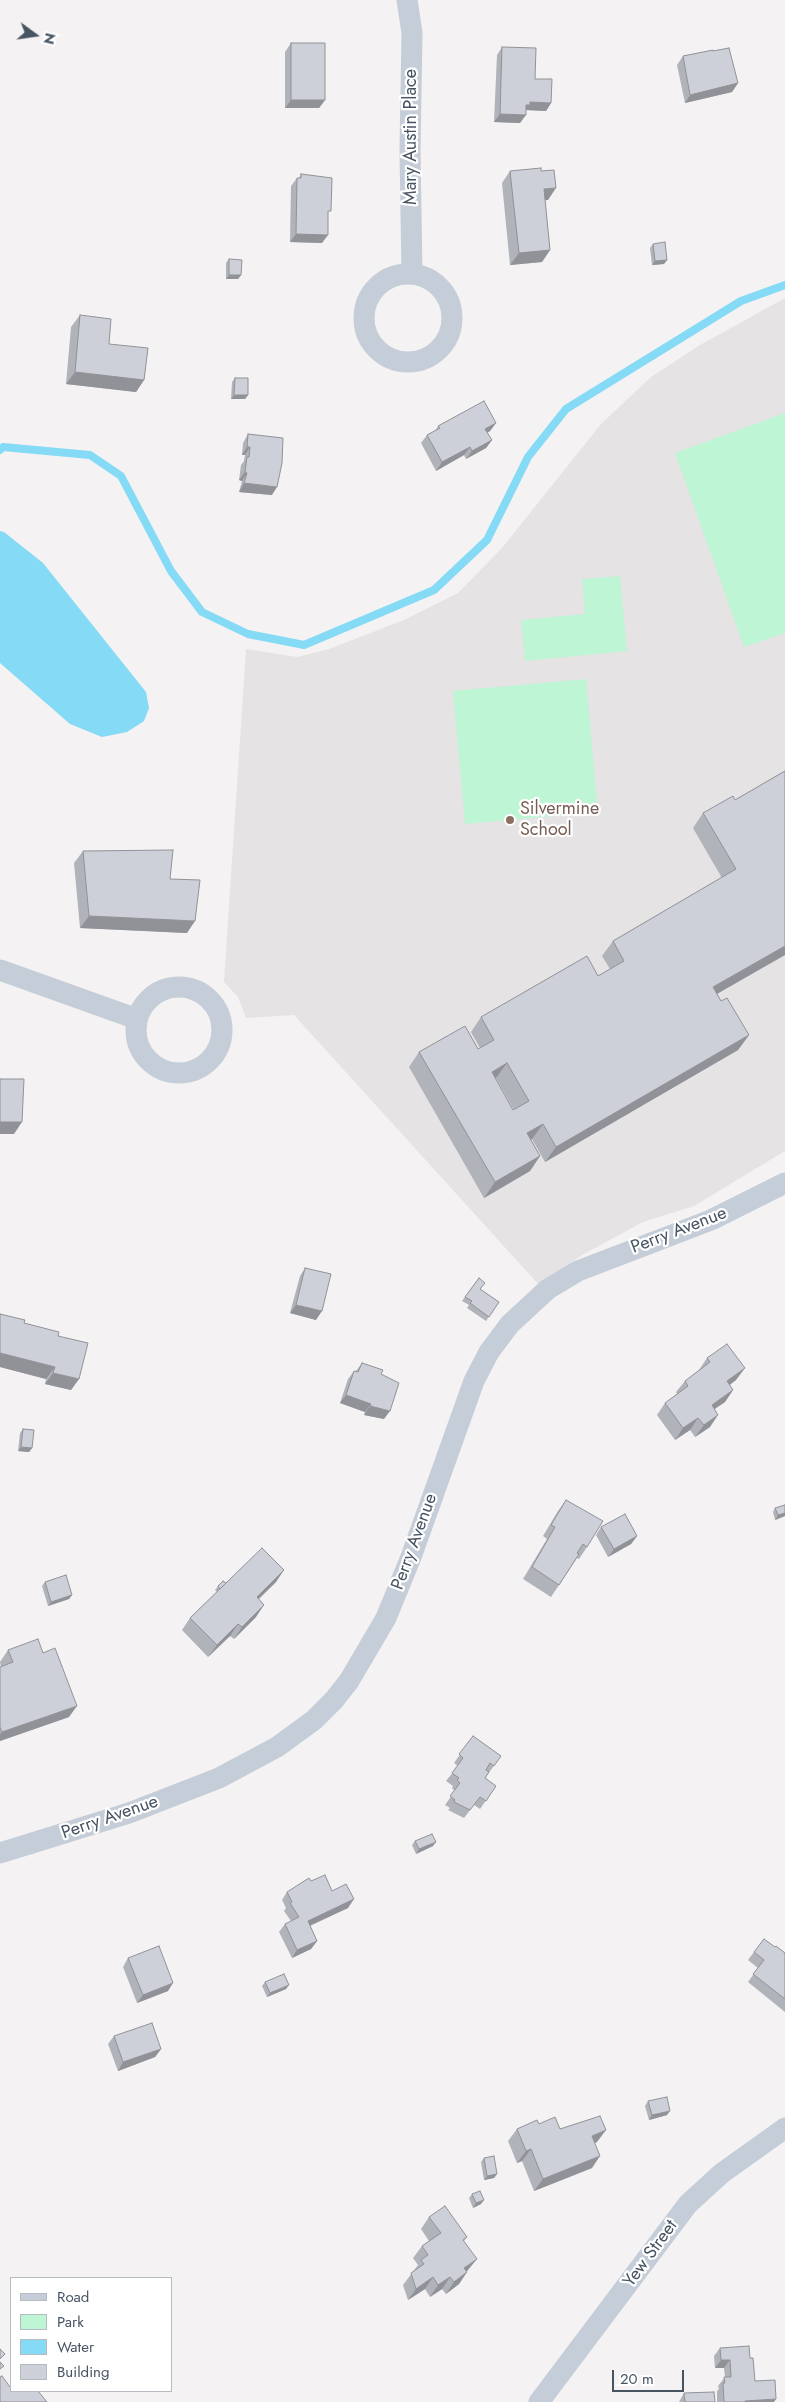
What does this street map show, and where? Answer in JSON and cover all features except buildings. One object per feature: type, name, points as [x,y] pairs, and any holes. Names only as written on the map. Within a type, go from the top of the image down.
[{"type":"street","name":"Mary Austin Place","points":[[407,0],[412,33],[410,152],[412,274]]},
{"type":"street","points":[[412,274],[425,277],[436,284],[445,294],[450,306],[452,320],[448,335],[441,348],[429,357],[415,362],[400,361],[386,356],[375,347],[367,334],[364,320],[366,305],[378,286],[397,275],[412,274]]},
{"type":"street","points":[[0,970],[137,1020]]},
{"type":"street","points":[[170,987],[186,987],[201,992],[213,1003],[221,1017],[223,1033],[218,1049],[209,1062],[195,1070],[180,1073],[164,1070],[150,1062],[141,1050],[136,1035],[137,1020],[144,1005],[155,994],[170,987]]},
{"type":"street","name":"Perry Avenue","points":[[0,1853],[129,1813],[219,1778],[277,1747],[314,1720],[350,1681],[386,1618],[411,1557],[474,1381],[489,1352],[510,1324],[548,1289],[578,1271],[711,1220],[785,1184]]},
{"type":"street","name":"Yew Street","points":[[539,2402],[688,2204],[722,2173],[785,2128]]},
{"type":"shaded area","name":"Silvermine School","points":[[785,298],[785,1151],[694,1206],[643,1222],[582,1255],[540,1286],[294,1015],[246,1018],[238,997],[224,982],[246,649],[297,657],[329,649],[404,620],[458,593],[502,548],[601,424],[651,377],[700,345]]},
{"type":"green space","points":[[785,413],[785,633],[744,647],[675,453]]},
{"type":"green space","points":[[620,576],[627,651],[525,661],[521,620],[585,614],[582,579]]},
{"type":"green space","points":[[586,679],[598,812],[465,824],[453,691]]},
{"type":"water","points":[[0,531],[4,532],[43,563],[146,692],[149,708],[144,721],[127,732],[102,737],[70,724],[0,663]]},
{"type":"waterway","points":[[0,450],[3,447],[90,455],[121,476],[171,571],[202,612],[248,634],[304,645],[434,590],[487,540],[528,457],[566,409],[741,301],[785,285]]},
{"type":"place","name":"Silvermine School","points":[[510,820]]}]
